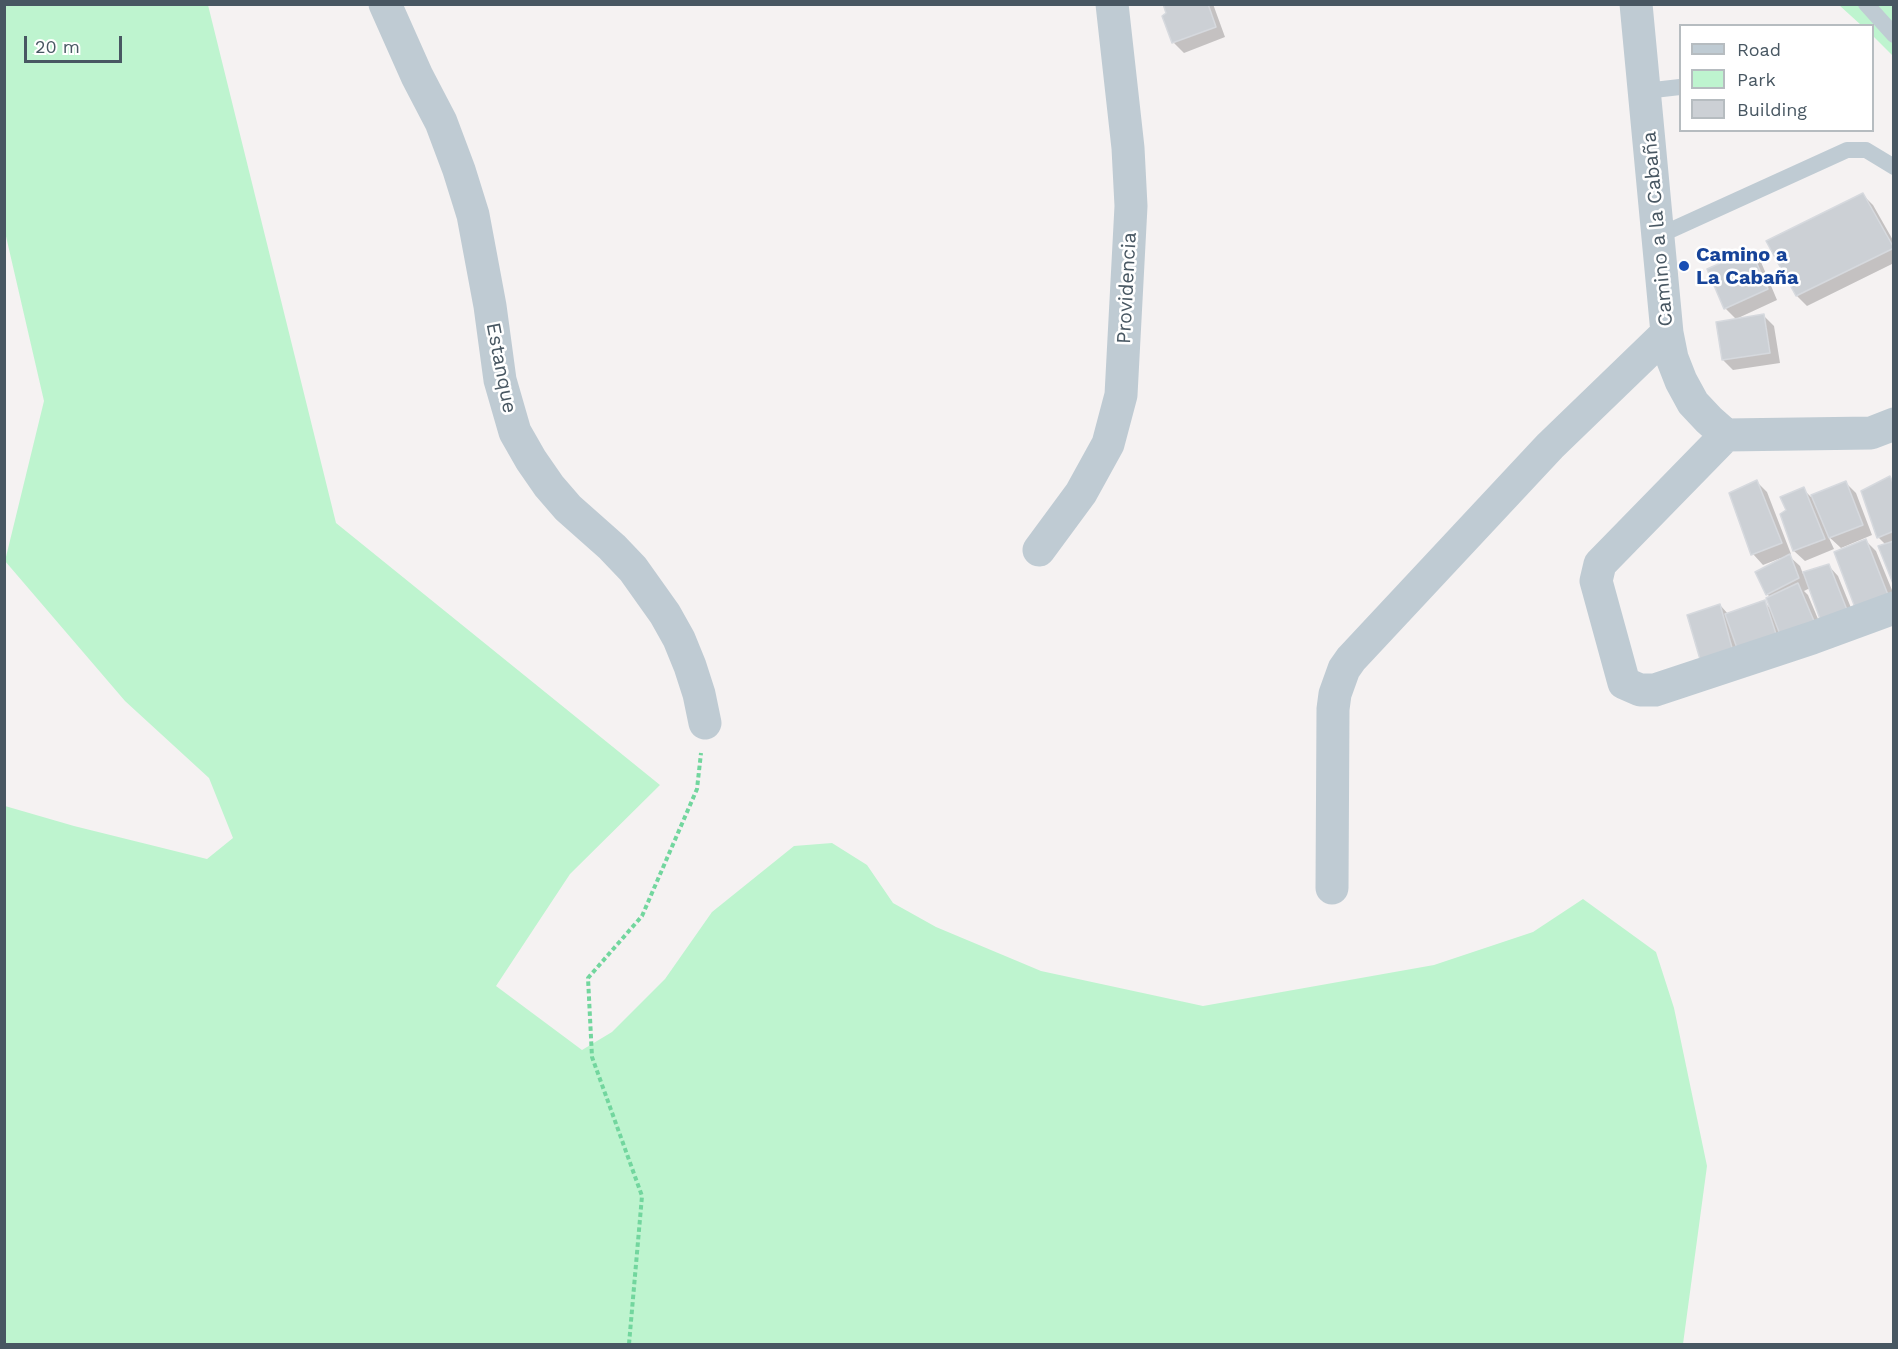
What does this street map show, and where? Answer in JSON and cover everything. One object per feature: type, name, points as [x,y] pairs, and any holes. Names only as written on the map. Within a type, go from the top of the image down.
[{"type":"street","name":"Estanque","points":[[385,4],[441,122],[473,214],[490,306],[500,380],[515,432],[549,486],[568,508],[633,569],[660,606],[679,639],[690,666],[705,723]]},
{"type":"street","name":"Providencia","points":[[1040,550],[1081,494],[1108,444],[1121,395],[1131,206],[1128,148],[1112,4]]},
{"type":"street","name":"Camino a la Cabaña","points":[[1636,4],[1667,333],[1672,358],[1685,388],[1701,411],[1726,435]]},
{"type":"street","points":[[1332,888],[1333,709],[1335,694],[1344,669],[1550,446],[1667,333]]},
{"type":"street","points":[[1893,424],[1871,433],[1726,435],[1600,564],[1596,581],[1624,682],[1640,690],[1655,690],[1812,638],[1893,608]]},
{"type":"lane","points":[[1866,4],[1893,35]]},
{"type":"lane","points":[[1645,91],[1679,87]]},
{"type":"lane","points":[[1658,236],[1847,150],[1866,150],[1893,167]]},
{"type":"path","points":[[629,1344],[642,1196],[592,1057],[588,978],[642,916],[697,789],[705,723]]},
{"type":"green space","points":[[5,4],[208,5],[336,523],[660,785],[570,874],[496,986],[582,1050],[612,1032],[665,979],[712,912],[794,846],[832,843],[867,865],[893,903],[936,927],[1041,971],[1203,1006],[1434,965],[1533,932],[1583,899],[1656,952],[1674,1008],[1707,1166],[1683,1344],[5,1344],[5,806],[74,826],[207,859],[233,838],[209,778],[125,701],[5,561],[44,401],[5,232]]},
{"type":"green space","points":[[1839,5],[1893,5],[1893,56],[1874,37],[1874,24],[1860,24]]},
{"type":"building","points":[[1163,4],[1208,4],[1216,27],[1172,43],[1162,16],[1166,13]]},
{"type":"building","points":[[1863,193],[1894,248],[1796,296],[1766,241]]},
{"type":"building","points":[[1751,250],[1768,289],[1724,309],[1707,269]]},
{"type":"building","points":[[1764,314],[1770,353],[1722,360],[1716,322]]},
{"type":"building","points":[[1890,476],[1894,485],[1894,531],[1877,538],[1861,491]]},
{"type":"building","points":[[1757,480],[1782,543],[1751,555],[1729,493]]},
{"type":"building","points":[[1846,481],[1863,525],[1829,538],[1811,495]]},
{"type":"building","points":[[1804,487],[1825,539],[1793,551],[1780,514],[1786,510],[1780,497]]},
{"type":"building","points":[[1866,539],[1890,600],[1857,613],[1834,552]]},
{"type":"building","points":[[1894,541],[1894,586],[1878,546]]},
{"type":"building","points":[[1790,554],[1799,578],[1766,595],[1755,572]]},
{"type":"building","points":[[1829,564],[1847,610],[1820,619],[1803,572]]},
{"type":"building","points":[[1798,583],[1814,621],[1781,637],[1766,598]]},
{"type":"building","points":[[1765,600],[1778,640],[1739,654],[1725,614]]},
{"type":"building","points":[[1720,604],[1734,655],[1702,666],[1687,615]]},
{"type":"place","name":"Camino a La Cabaña","points":[[1684,266]]}]
